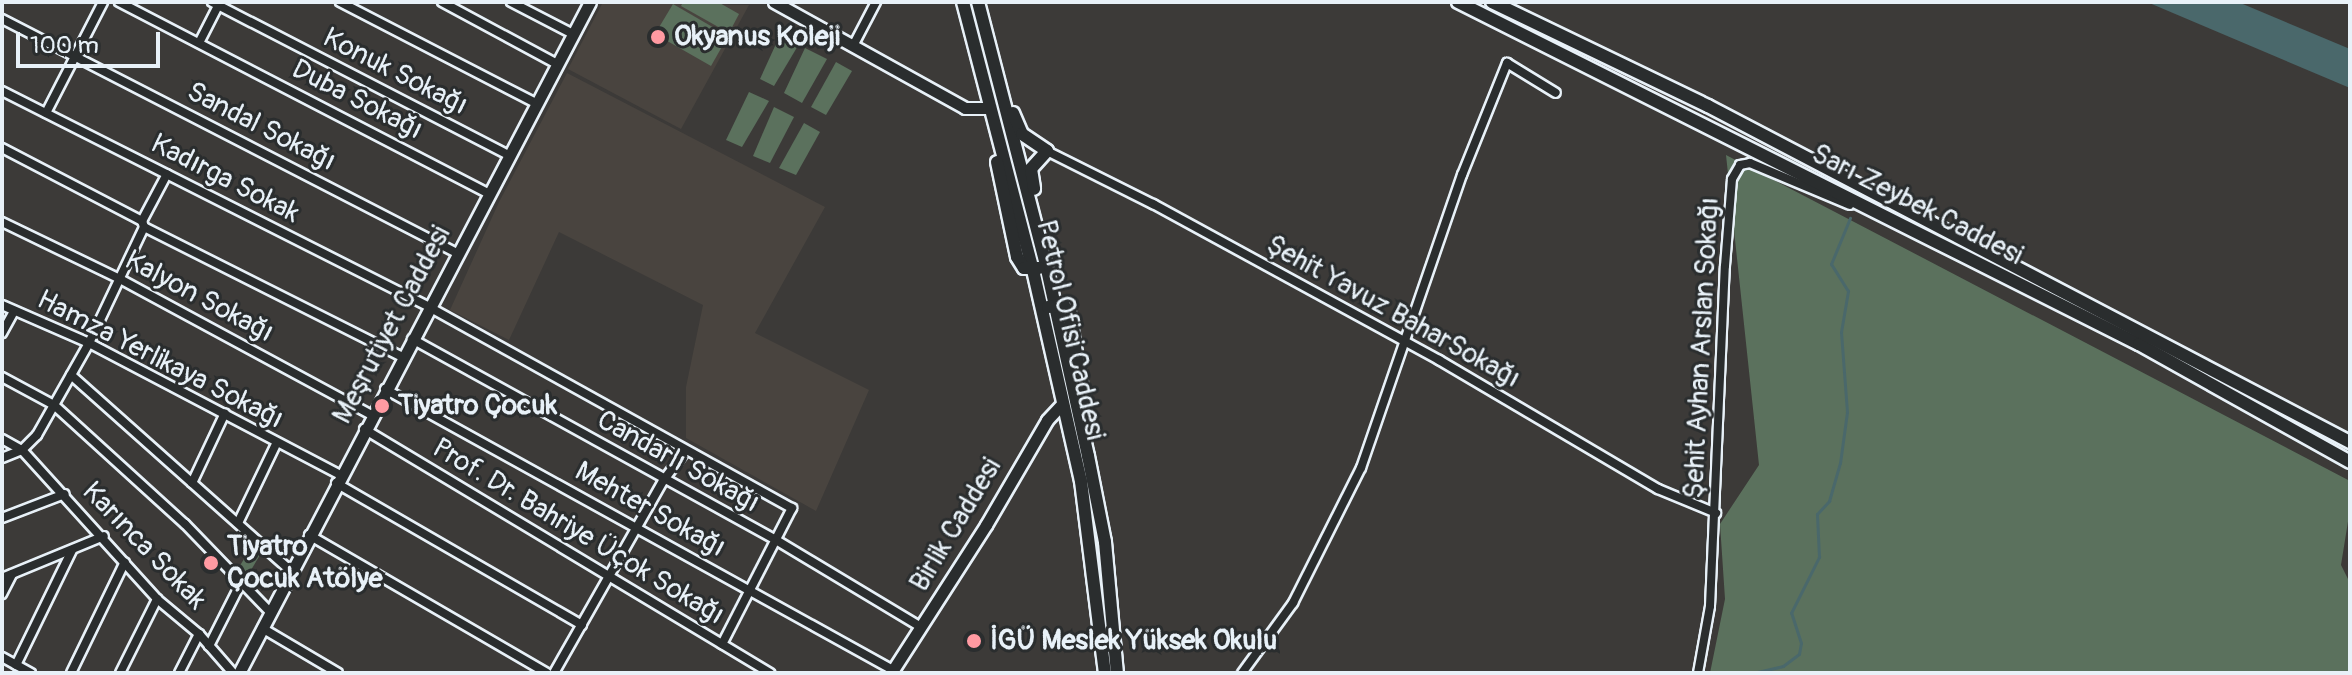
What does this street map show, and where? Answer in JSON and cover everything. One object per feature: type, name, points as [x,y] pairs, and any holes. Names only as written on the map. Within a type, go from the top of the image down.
[{"type":"main road","name":"Meşrutiyet Caddesi","points":[[239,673],[590,2]]},
{"type":"main road","points":[[963,2],[990,108],[1017,257],[1024,268],[1040,268],[1049,249],[1031,177],[1035,162],[1047,151],[1018,128],[990,53]]},
{"type":"main road","name":"Petrol Ofisi Caddesi","points":[[978,2],[1048,307],[1063,403],[1091,543],[1105,673]]},
{"type":"main road","name":"Sarı Zeybek Caddesi","points":[[1458,2],[2139,344],[2350,462]]},
{"type":"main road","name":"Sarı Zeybek Caddesi","points":[[1492,2],[1708,106],[2350,442]]},
{"type":"main road","points":[[780,3],[965,108],[990,108]]},
{"type":"main road","points":[[1048,307],[1064,306],[1069,312],[1095,465],[1117,673]]},
{"type":"main road","name":"Birlik Caddesi","points":[[892,672],[1047,420],[1063,403]]},
{"type":"street","points":[[46,113],[103,2]]},
{"type":"street","name":"Duba Sokağı","points":[[119,2],[489,194]]},
{"type":"street","points":[[340,2],[536,103]]},
{"type":"street","points":[[442,2],[557,64]]},
{"type":"street","points":[[511,2],[573,34]]},
{"type":"street","points":[[853,46],[876,2]]},
{"type":"street","points":[[199,43],[217,3]]},
{"type":"street","name":"Konuk Sokağı","points":[[217,3],[509,155]]},
{"type":"street","name":"Sandal Sokağı","points":[[2,19],[457,253]]},
{"type":"street","points":[[1242,673],[1293,603],[1349,495],[1462,175],[1507,63],[1556,93]]},
{"type":"street","name":"Kadırga Sokak","points":[[2,91],[429,307],[792,508],[776,540]]},
{"type":"street","points":[[2,148],[402,357]]},
{"type":"street","name":"Şehit Yavuz BaharSokağı","points":[[1047,151],[1153,204],[1404,342],[1619,468],[1698,508],[1716,513]]},
{"type":"street","name":"Şehit Ayhan Arslan Sokağı","points":[[1698,673],[1710,606],[1725,266],[1735,171],[1750,163],[1914,230]]},
{"type":"street","points":[[2,458],[22,450],[37,435],[89,343],[167,174]]},
{"type":"street","name":"Kalyon Sokağı","points":[[2,222],[120,279],[372,415]]},
{"type":"street","name":"Hamza Yerlikaya Sokağı","points":[[2,305],[89,343],[225,413],[582,625]]},
{"type":"street","points":[[2,333],[14,311]]},
{"type":"street","name":"Candarlı Sokağı","points":[[412,339],[663,481],[776,540],[921,627]]},
{"type":"street","points":[[71,375],[291,571]]},
{"type":"street","points":[[2,377],[54,405],[185,524],[270,612]]},
{"type":"street","name":"Mehter Sokağı","points":[[385,389],[892,672]]},
{"type":"street","points":[[192,483],[225,413]]},
{"type":"street","name":"Prof. Dr. Bahriye Üçok Sokağı","points":[[364,429],[770,673]]},
{"type":"street","name":"Karınca Sokak","points":[[2,439],[22,450],[104,536],[157,599],[199,634],[233,673]]},
{"type":"street","points":[[238,523],[276,444]]},
{"type":"street","points":[[554,673],[663,481],[686,451]]},
{"type":"street","points":[[2,518],[65,494]]},
{"type":"street","points":[[309,535],[547,673]]},
{"type":"street","points":[[2,578],[104,536]]},
{"type":"street","points":[[722,644],[776,540]]},
{"type":"street","points":[[16,665],[72,550]]},
{"type":"street","points":[[71,673],[125,562]]},
{"type":"street","points":[[2,594],[12,574]]},
{"type":"street","points":[[209,646],[241,583]]},
{"type":"street","points":[[120,673],[157,599]]},
{"type":"street","points":[[262,628],[338,673]]},
{"type":"street","points":[[179,673],[199,634]]},
{"type":"street","points":[[2,657],[31,673]]},
{"type":"shaded area","name":"Okyanus Koleji","points":[[603,2],[749,5],[681,129],[568,69]]},
{"type":"shaded area","points":[[567,73],[825,207],[755,333],[869,390],[816,511],[686,438],[686,387],[703,305],[559,232],[509,340],[450,310],[499,202]]},
{"type":"green space","points":[[683,2],[718,2],[739,14],[729,33],[681,6]]},
{"type":"green space","points":[[673,4],[728,36],[711,66],[655,34]]},
{"type":"green space","points":[[781,33],[799,44],[774,86],[760,79]]},
{"type":"green space","points":[[805,48],[827,59],[802,103],[784,93]]},
{"type":"green space","points":[[836,62],[852,71],[826,115],[811,107]]},
{"type":"green space","points":[[749,92],[769,101],[742,147],[726,140]]},
{"type":"green space","points":[[774,107],[794,117],[770,163],[753,156]]},
{"type":"green space","points":[[804,123],[820,132],[796,175],[779,168]]},
{"type":"green space","points":[[1726,155],[2350,481],[2350,509],[2341,565],[2350,583],[2350,673],[1710,673],[1725,599],[1720,524],[1759,465]]},
{"type":"green space","points":[[254,543],[263,550],[245,580],[236,572]]},
{"type":"water","points":[[2147,2],[2238,2],[2350,49],[2350,88]]},
{"type":"waterway","points":[[1753,673],[1783,666],[1799,654],[1801,643],[1791,613],[1819,557],[1817,514],[1829,501],[1840,463],[1847,412],[1841,332],[1848,291],[1831,264],[1850,218]]},
{"type":"place","name":"Okyanus Koleji","points":[[658,37]]},
{"type":"place","name":"Tiyatro Çocuk","points":[[382,406]]},
{"type":"place","name":"Tiyatro Çocuk Atölye","points":[[211,563]]},
{"type":"place","name":"İGÜ Meslek Yüksek Okulu","points":[[974,641]]}]
